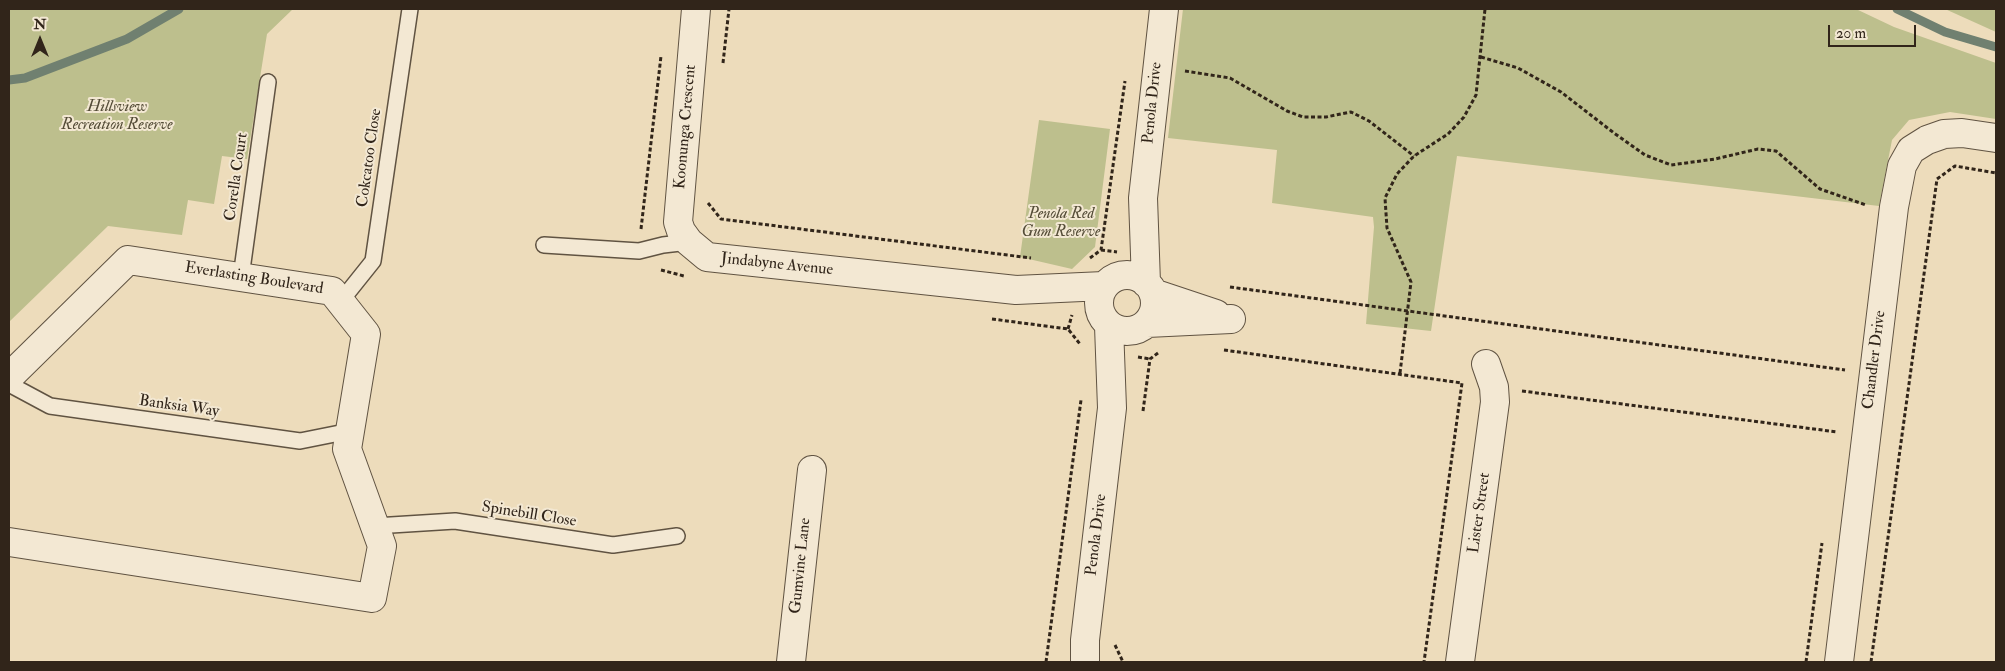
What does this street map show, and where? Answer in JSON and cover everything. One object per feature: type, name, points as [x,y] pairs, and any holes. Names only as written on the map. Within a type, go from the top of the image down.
[{"type":"street","name":"Koonunga Crescent","points":[[689,242],[681,231],[678,222],[696,9]]},
{"type":"street","name":"Penola Drive","points":[[1150,288],[1143,198],[1164,9]]},
{"type":"street","name":"Chandler Drive","points":[[1839,662],[1894,207],[1902,166],[1911,150],[1927,140],[1944,134],[1962,133],[1996,138]]},
{"type":"street","name":"Penola Drive","points":[[1111,282],[1143,198]]},
{"type":"street","name":"Jindabyne Avenue","points":[[689,242],[707,257],[1016,290],[1111,282]]},
{"type":"street","name":"Everlasting Boulevard","points":[[9,376],[128,260],[332,290],[366,334],[348,449],[382,546],[372,598],[9,542]]},
{"type":"street","points":[[1133,276],[1150,288],[1231,319],[1142,327],[1122,331],[1105,320],[1099,299],[1111,282],[1133,276]]},
{"type":"street","points":[[1142,327],[1155,309],[1150,288]]},
{"type":"street","name":"Jindabyne Avenue","points":[[1016,290],[1105,320]]},
{"type":"street","name":"Penola Drive","points":[[1085,662],[1085,640],[1112,408],[1105,320]]},
{"type":"street","name":"Penola Drive","points":[[1112,408],[1142,327]]},
{"type":"street","name":"Lister Street","points":[[1460,662],[1495,402],[1490,376]]},
{"type":"street","name":"Gumvine Lane","points":[[791,662],[812,470]]},
{"type":"lane","name":"Cokcatoo Close","points":[[340,301],[373,261],[410,9]]},
{"type":"lane","name":"Corella Court","points":[[241,277],[268,82]]},
{"type":"lane","points":[[544,245],[639,251],[663,245],[689,242]]},
{"type":"lane","name":"Banksia Way","points":[[9,384],[50,406],[59,408],[300,441],[350,431]]},
{"type":"lane","name":"Spinebill Close","points":[[375,526],[456,521],[613,545],[677,536]]},
{"type":"path","points":[[722,66],[729,9]]},
{"type":"path","points":[[1400,373],[1411,282],[1387,228],[1385,198],[1396,174],[1414,156],[1448,134],[1464,117],[1476,95],[1486,9]]},
{"type":"path","points":[[662,48],[639,251],[657,269],[686,277]]},
{"type":"path","points":[[1481,57],[1518,68],[1562,92],[1645,155],[1671,165],[1715,159],[1758,149],[1776,151],[1820,189],[1866,205],[1894,207]]},
{"type":"path","points":[[1087,260],[1101,250],[1127,63],[1157,70],[1189,71],[1230,78],[1287,111],[1303,117],[1326,117],[1351,112],[1369,121],[1414,156]]},
{"type":"path","points":[[1187,81],[1189,71]]},
{"type":"path","points":[[1871,662],[1937,178],[1955,166],[1996,173]]},
{"type":"path","points":[[706,200],[721,219],[1037,259]]},
{"type":"path","points":[[1222,286],[1845,370]]},
{"type":"path","points":[[990,318],[1068,329],[1082,348]]},
{"type":"path","points":[[1219,349],[1462,383],[1490,376],[1837,432]]},
{"type":"path","points":[[1424,662],[1462,383]]},
{"type":"path","points":[[1046,662],[1082,392]]},
{"type":"green space","name":"Hillsview Recreation Reserve","points":[[9,9],[293,9],[267,34],[247,159],[222,156],[214,204],[188,200],[182,235],[108,226],[9,322]]},
{"type":"green space","points":[[1183,9],[1856,9],[1894,27],[1996,63],[1996,119],[1950,112],[1909,120],[1892,140],[1879,206],[1457,156],[1431,331],[1366,324],[1374,227],[1373,217],[1272,203],[1277,150],[1168,138]]},
{"type":"green space","points":[[1945,9],[1996,9],[1996,32]]},
{"type":"green space","name":"Penola Red Gum Reserve","points":[[1039,120],[1110,129],[1095,247],[1072,269],[1020,257]]},
{"type":"waterway","points":[[9,80],[25,78],[127,39],[179,9]]},
{"type":"waterway","points":[[1897,9],[1945,32],[1996,47]]}]
